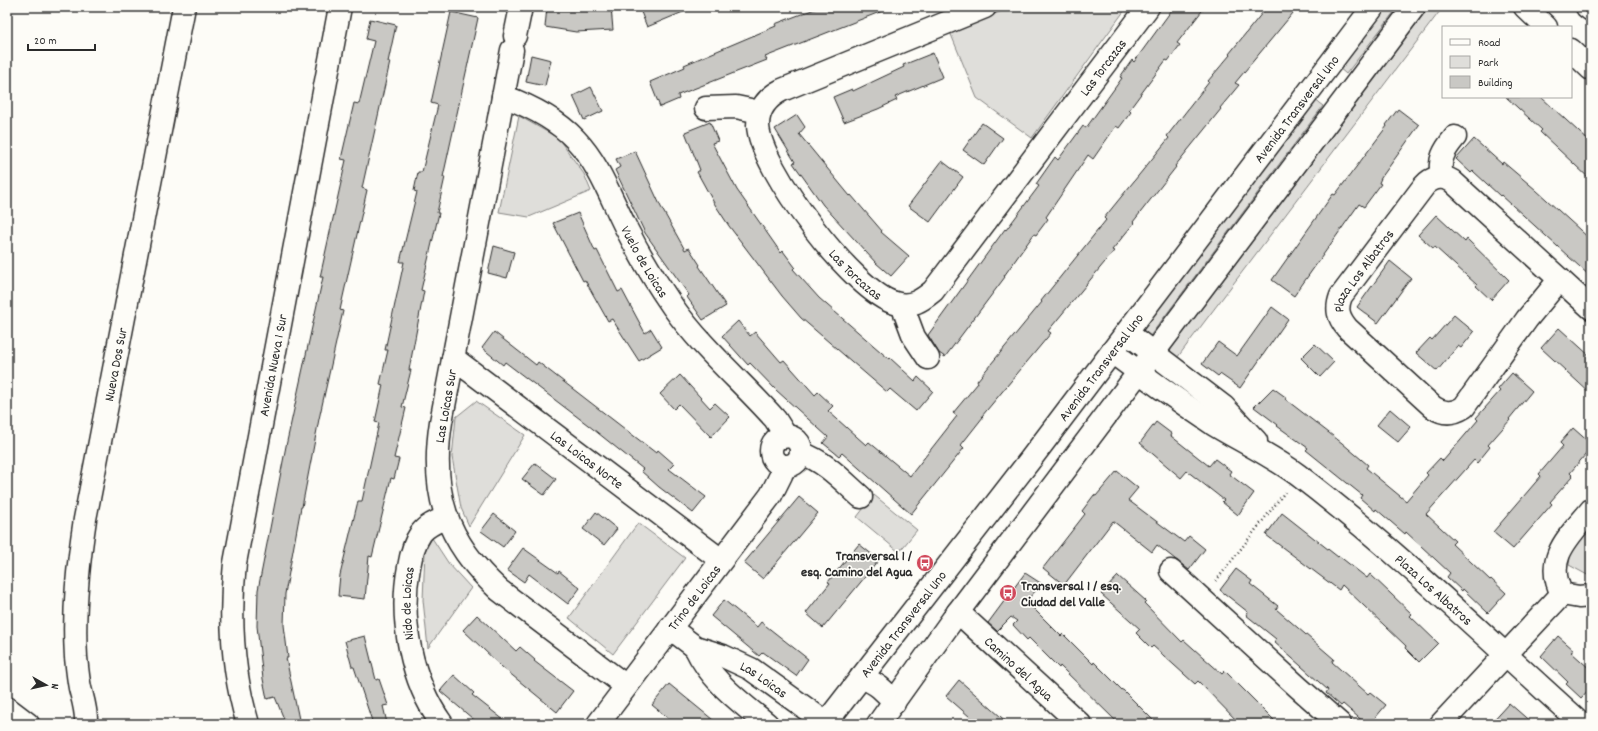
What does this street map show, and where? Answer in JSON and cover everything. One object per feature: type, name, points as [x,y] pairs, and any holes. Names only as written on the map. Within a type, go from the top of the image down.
[{"type":"street","name":"Nueva Dos Sur","points":[[86,724],[86,712],[76,658],[75,623],[79,556],[184,7]]},
{"type":"street","name":"Avenida Nueva 1 Sur","points":[[248,724],[238,684],[233,650],[232,615],[235,563],[340,7]]},
{"type":"street","name":"Las Loicas Sur","points":[[521,7],[437,445],[438,485],[446,517],[455,536],[466,555],[481,574],[499,590],[626,686]]},
{"type":"street","points":[[706,108],[736,107],[760,112],[772,95],[782,90],[985,7]]},
{"type":"street","name":"Las Torcazas","points":[[760,112],[758,124],[764,150],[805,216],[834,252],[862,282],[887,300],[902,305],[918,302],[933,290],[1147,7]]},
{"type":"street","name":"Avenida Transversal Uno","points":[[826,723],[956,557],[1373,7]]},
{"type":"street","points":[[878,724],[958,612],[1414,7]]},
{"type":"street","points":[[1525,7],[1545,26]]},
{"type":"street","points":[[1587,7],[1591,10]]},
{"type":"street","points":[[1572,51],[1591,69]]},
{"type":"street","points":[[1319,78],[1344,99]]},
{"type":"street","name":"Vuelo de Loicas","points":[[503,96],[529,106],[550,118],[564,129],[585,151],[603,179],[641,256],[672,306],[694,335],[775,418],[784,437],[788,436],[797,440],[800,444],[793,460]]},
{"type":"street","points":[[1455,137],[1446,148],[1442,157],[1440,170],[1442,177],[1452,181],[1591,308]]},
{"type":"street","name":"Plaza Los Albatros","points":[[1442,177],[1430,180],[1424,186],[1341,296],[1338,307],[1338,313],[1341,321],[1346,328],[1433,407],[1450,413],[1464,407],[1527,319],[1560,279]]},
{"type":"street","points":[[902,305],[914,337],[928,358]]},
{"type":"street","name":"Plaza Los Albatros","points":[[1127,333],[1224,407],[1266,453]]},
{"type":"street","name":"Plaza Los Albatros","points":[[1112,352],[1213,423],[1266,453],[1297,475],[1349,516],[1409,566],[1582,724]]},
{"type":"street","name":"Las Loicas Norte","points":[[453,358],[721,560]]},
{"type":"street","points":[[793,460],[817,459],[825,464],[861,497]]},
{"type":"street","name":"Trino de Loicas","points":[[598,724],[771,495],[793,460]]},
{"type":"street","points":[[1562,594],[1556,578],[1556,559],[1561,548],[1591,510]]},
{"type":"street","name":"Nido de Loicas","points":[[442,724],[430,704],[410,648],[406,625],[406,600],[408,574],[414,545],[423,532],[446,517]]},
{"type":"street","points":[[1172,571],[1340,724]]},
{"type":"street","points":[[1441,724],[1562,594]]},
{"type":"street","points":[[1562,594],[1579,597],[1591,596]]},
{"type":"street","name":"Camino del Agua","points":[[958,612],[1080,724]]},
{"type":"street","name":"Las Loicas","points":[[670,628],[695,647],[723,656],[751,669],[826,723]]},
{"type":"street","name":"Las Loicas","points":[[695,647],[700,659],[716,681],[767,724]]},
{"type":"street","points":[[861,677],[872,681],[882,688],[894,703]]},
{"type":"path","points":[[1202,599],[1297,475]]},
{"type":"green space","points":[[1012,7],[1127,7],[1032,138],[977,98],[950,32]]},
{"type":"green space","points":[[1385,7],[1398,7],[1346,74],[1338,67]]},
{"type":"green space","points":[[1429,7],[1443,7],[1177,358],[1169,352]]},
{"type":"green space","points":[[1315,100],[1323,106],[1150,336],[1141,329]]},
{"type":"green space","points":[[519,116],[558,138],[584,174],[591,191],[529,217],[499,212]]},
{"type":"green space","points":[[476,401],[525,435],[469,526],[461,508],[452,457],[456,417]]},
{"type":"green space","points":[[874,495],[917,530],[899,552],[857,517]]},
{"type":"green space","points":[[638,523],[685,558],[613,654],[569,618]]},
{"type":"green space","points":[[1591,528],[1591,577],[1569,565],[1571,548]]},
{"type":"green space","points":[[432,538],[449,564],[471,588],[428,648],[423,600],[425,551]]},
{"type":"building","points":[[547,7],[611,7],[613,30],[576,32],[545,27]]},
{"type":"building","points":[[639,7],[695,7],[647,27]]},
{"type":"building","points":[[820,7],[890,8],[765,57],[767,60],[678,95],[679,99],[660,107],[650,82],[685,67],[684,65],[776,26],[775,24]]},
{"type":"building","points":[[1174,7],[1205,7],[1177,43],[1180,45],[1168,61],[1166,60],[1129,110],[1131,112],[1119,128],[1116,126],[1093,159],[1088,155],[1046,217],[1048,219],[1036,235],[1034,234],[1004,276],[1005,277],[945,357],[939,353],[928,335],[1005,229],[1006,230],[1039,186],[1036,184],[1055,157],[1058,160],[1083,126],[1086,128],[1122,78],[1120,77],[1132,60],[1134,62]]},
{"type":"building","points":[[1267,7],[1298,7],[1235,83],[1239,85],[1175,166],[1176,167],[1133,222],[1134,223],[1112,250],[1114,251],[1048,331],[1051,333],[982,416],[983,417],[961,445],[964,448],[911,514],[842,453],[839,456],[823,443],[828,437],[776,390],[750,363],[748,365],[722,336],[738,321],[750,336],[755,332],[781,362],[784,360],[815,395],[818,392],[833,406],[828,411],[866,445],[869,442],[910,476],[957,416],[953,413],[978,383],[977,381],[1042,302],[1041,301],[1106,220],[1104,218],[1169,138],[1167,136],[1209,82],[1208,81]]},
{"type":"building","points":[[451,12],[478,18],[443,177],[445,177],[437,213],[439,213],[421,290],[424,291],[409,370],[411,370],[402,407],[406,408],[394,458],[399,459],[394,479],[391,478],[372,557],[369,556],[365,599],[338,596],[340,575],[358,501],[362,501],[379,423],[375,422],[383,385],[380,384],[388,350],[385,350],[404,262],[400,262],[417,192],[414,191],[418,172],[422,172],[438,105],[431,103]]},
{"type":"building","points":[[370,19],[396,25],[388,62],[390,62],[362,188],[367,190],[340,310],[343,311],[319,419],[285,594],[284,625],[288,658],[286,658],[300,724],[286,724],[275,697],[267,699],[263,679],[257,626],[258,590],[286,446],[323,277],[320,277],[346,160],[341,159],[354,103],[359,104],[374,41],[366,39]]},
{"type":"building","points":[[933,53],[943,77],[895,97],[897,100],[878,109],[844,122],[833,97],[852,89],[853,91],[904,67],[903,65]]},
{"type":"building","points":[[531,55],[551,60],[545,86],[526,82]]},
{"type":"building","points":[[591,87],[603,111],[584,120],[573,96]]},
{"type":"building","points":[[1507,98],[1542,98],[1591,143],[1591,180],[1540,132],[1542,130]]},
{"type":"building","points":[[1398,109],[1419,125],[1381,178],[1379,183],[1381,184],[1364,207],[1359,204],[1294,296],[1272,280],[1333,194],[1335,195]]},
{"type":"building","points":[[797,115],[805,127],[799,134],[850,196],[851,195],[882,231],[881,232],[909,256],[891,276],[876,263],[823,205],[793,163],[795,162],[775,129]]},
{"type":"building","points":[[710,122],[718,141],[712,143],[737,190],[781,253],[783,251],[795,267],[793,269],[819,298],[889,359],[890,358],[915,381],[918,377],[933,391],[916,411],[890,389],[887,392],[801,318],[782,296],[729,226],[697,172],[700,170],[685,132]]},
{"type":"building","points":[[982,123],[1003,138],[984,165],[963,150]]},
{"type":"building","points":[[1474,139],[1502,164],[1503,162],[1536,190],[1591,240],[1591,277],[1501,195],[1500,196],[1473,171],[1471,173],[1456,159]]},
{"type":"building","points":[[635,151],[661,207],[685,250],[689,248],[700,265],[699,266],[726,306],[703,320],[687,297],[689,295],[645,233],[615,170],[620,167],[616,159]]},
{"type":"building","points":[[942,161],[963,177],[930,222],[908,206]]},
{"type":"building","points":[[578,213],[595,251],[597,250],[618,292],[622,290],[645,333],[651,329],[662,347],[639,361],[612,319],[608,321],[585,280],[583,281],[553,223]]},
{"type":"building","points":[[1436,215],[1465,242],[1467,239],[1509,280],[1491,300],[1476,286],[1477,285],[1435,247],[1433,248],[1418,235]]},
{"type":"building","points":[[494,246],[514,252],[507,278],[488,273]]},
{"type":"building","points":[[1390,261],[1411,278],[1378,323],[1357,307]]},
{"type":"building","points":[[1272,307],[1288,319],[1240,388],[1220,374],[1218,376],[1202,364],[1218,342],[1237,356]]},
{"type":"building","points":[[1454,315],[1474,332],[1461,348],[1458,346],[1437,371],[1416,353],[1430,338],[1432,340]]},
{"type":"building","points":[[1559,328],[1591,357],[1591,394],[1541,348]]},
{"type":"building","points":[[494,332],[536,365],[538,362],[656,453],[658,450],[674,464],[669,469],[706,497],[693,513],[659,487],[641,471],[643,469],[588,425],[505,362],[503,365],[482,348]]},
{"type":"building","points":[[1315,344],[1334,362],[1320,377],[1301,358]]},
{"type":"building","points":[[1512,373],[1532,391],[1509,419],[1510,420],[1488,445],[1490,447],[1477,463],[1474,460],[1426,514],[1455,541],[1452,544],[1506,593],[1488,613],[1463,589],[1462,591],[1447,577],[1450,573],[1406,532],[1405,534],[1376,509],[1375,511],[1360,498],[1362,495],[1306,450],[1308,448],[1277,426],[1278,425],[1254,407],[1273,388],[1368,465],[1366,468],[1406,501],[1428,475],[1426,473],[1440,458],[1443,461],[1478,420],[1476,418],[1500,391],[1498,389]]},
{"type":"building","points":[[680,375],[710,408],[715,403],[730,417],[711,437],[679,404],[674,409],[660,394]]},
{"type":"building","points":[[1390,409],[1411,427],[1398,442],[1377,425]]},
{"type":"building","points":[[1156,422],[1209,466],[1215,459],[1231,471],[1229,474],[1254,493],[1238,515],[1222,502],[1224,500],[1187,471],[1181,478],[1140,443]]},
{"type":"building","points":[[1573,428],[1591,444],[1591,448],[1570,473],[1573,476],[1550,502],[1552,504],[1513,549],[1493,532],[1541,476],[1539,474],[1563,446],[1560,443]]},
{"type":"building","points":[[535,463],[556,479],[544,495],[522,479]]},
{"type":"building","points":[[1117,471],[1138,488],[1128,500],[1184,542],[1189,536],[1205,549],[1189,570],[1157,545],[1152,552],[1113,521],[1064,585],[1043,568],[1085,514],[1082,511],[1094,495],[1096,496]]},
{"type":"building","points":[[799,497],[818,513],[763,579],[744,563]]},
{"type":"building","points":[[596,512],[617,529],[604,545],[583,529]]},
{"type":"building","points":[[1282,513],[1367,578],[1370,574],[1412,614],[1410,616],[1438,643],[1419,662],[1405,648],[1406,646],[1342,585],[1339,590],[1266,535]]},
{"type":"building","points":[[494,514],[515,531],[503,547],[481,531]]},
{"type":"building","points":[[859,544],[879,560],[823,628],[806,613],[830,583],[828,582]]},
{"type":"building","points":[[523,548],[558,573],[559,571],[580,588],[568,604],[529,574],[524,582],[507,570]]},
{"type":"building","points":[[1236,569],[1252,581],[1250,584],[1278,606],[1276,609],[1334,659],[1332,662],[1368,694],[1370,692],[1386,705],[1370,724],[1366,724],[1343,704],[1341,706],[1326,693],[1328,690],[1274,642],[1276,639],[1246,615],[1248,612],[1220,590]]},
{"type":"building","points":[[1025,573],[1042,584],[1026,601],[1061,636],[1063,634],[1093,664],[1094,662],[1157,724],[1119,724],[1060,666],[1059,668],[1029,638],[1027,640],[1013,625],[1017,621],[1011,617],[997,631],[988,623]]},
{"type":"building","points":[[1118,576],[1146,601],[1144,603],[1182,642],[1184,640],[1222,674],[1225,671],[1278,724],[1240,724],[1198,681],[1195,684],[1153,646],[1151,648],[1136,633],[1140,629],[1101,594]]},
{"type":"building","points":[[724,600],[757,627],[761,622],[808,659],[796,676],[763,652],[759,656],[711,616]]},
{"type":"building","points":[[477,615],[516,651],[520,647],[535,660],[534,661],[573,691],[557,712],[502,667],[463,630]]},
{"type":"building","points":[[365,636],[376,680],[379,679],[388,705],[383,706],[387,723],[385,724],[373,724],[354,667],[352,667],[345,641]]},
{"type":"building","points":[[1558,636],[1574,650],[1571,652],[1591,670],[1591,687],[1581,698],[1566,684],[1568,682],[1541,656]]},
{"type":"building","points":[[454,675],[474,693],[472,695],[509,724],[479,724],[440,691]]},
{"type":"building","points":[[959,680],[1009,724],[978,724],[946,696]]},
{"type":"building","points":[[669,684],[718,724],[675,724],[652,705]]},
{"type":"building","points":[[1509,703],[1533,724],[1490,724]]},
{"type":"place","name":"Transversal 1 / esq. Camino del Agua","points":[[925,563]]},
{"type":"place","name":"Transversal 1 / esq. Ciudad del Valle","points":[[1008,593]]}]
